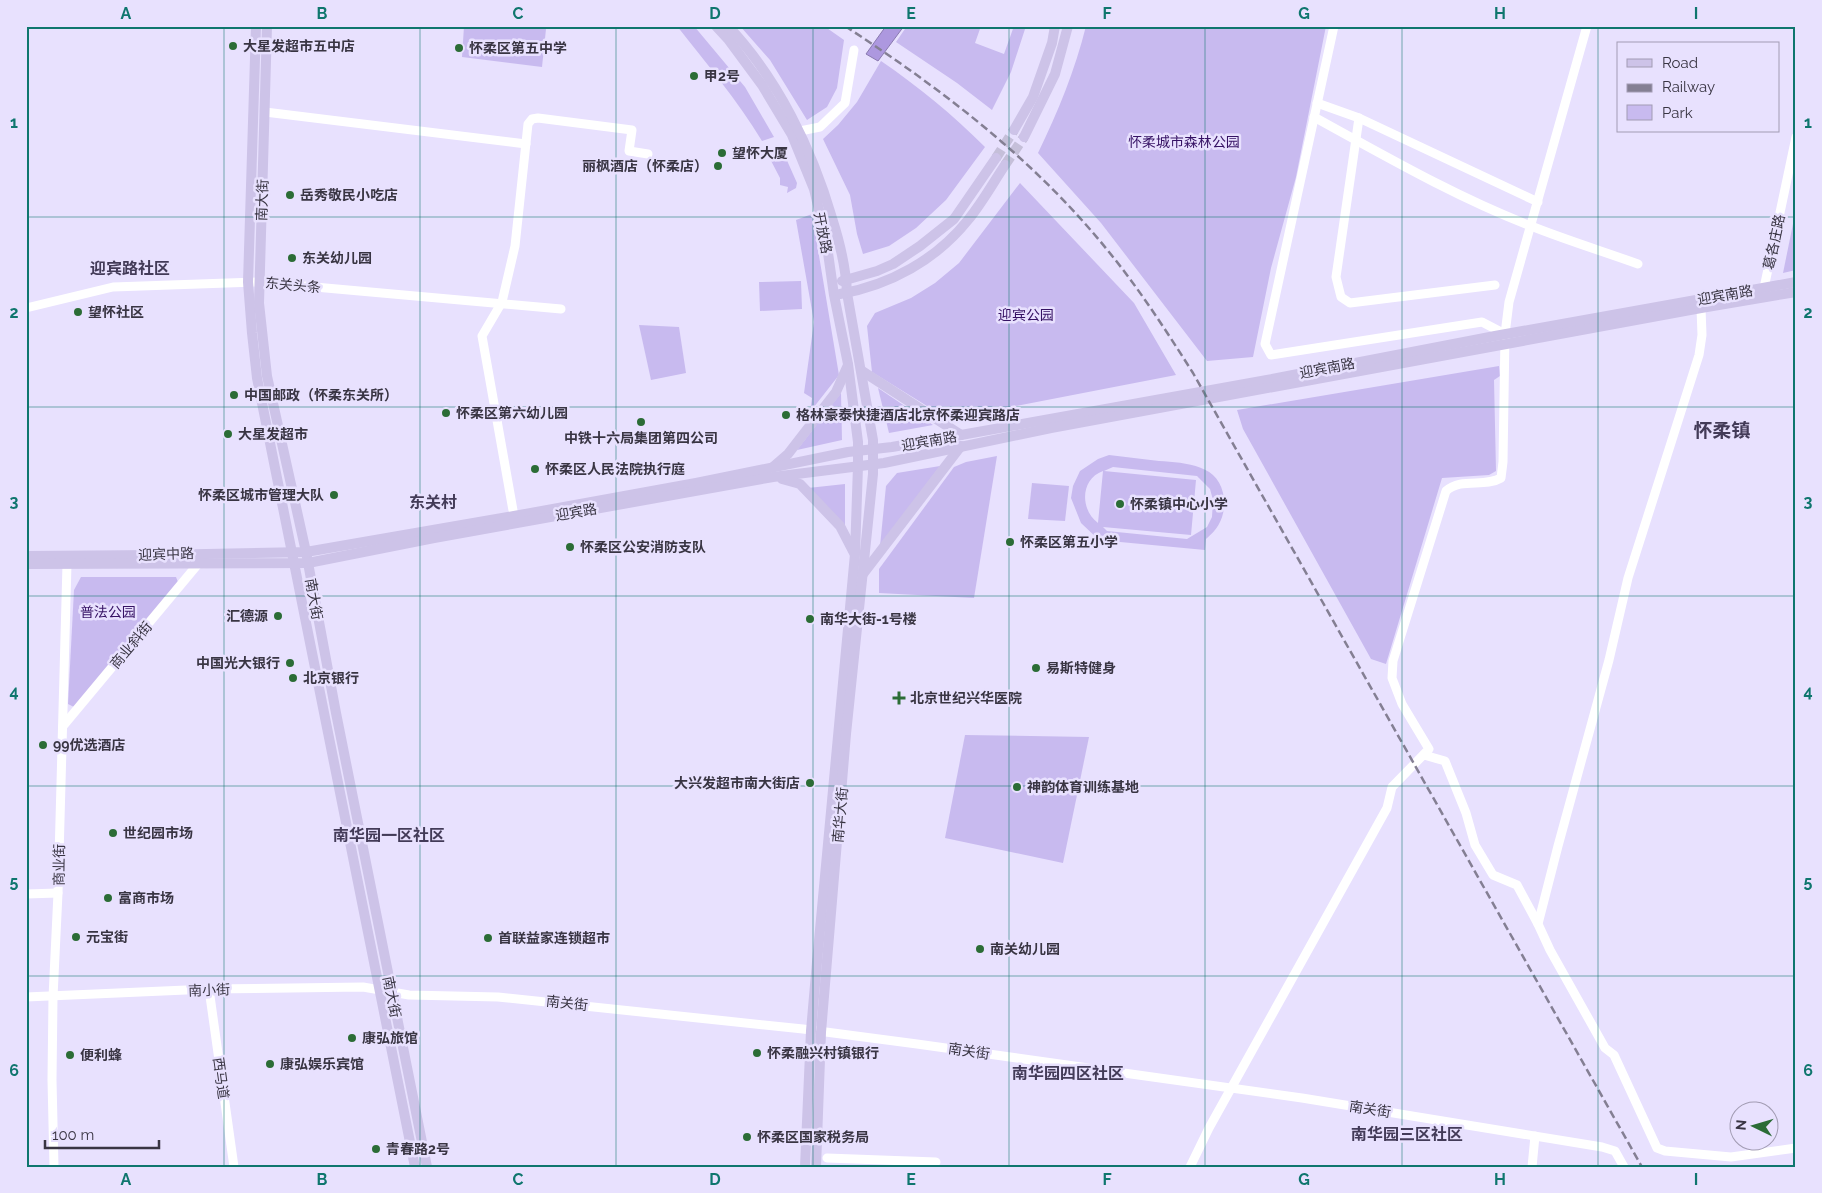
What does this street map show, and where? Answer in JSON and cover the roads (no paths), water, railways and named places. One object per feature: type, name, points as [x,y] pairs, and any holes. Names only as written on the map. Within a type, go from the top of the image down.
[{"type":"main road","name":"南大街","points":[[256,26],[254,282],[259,303],[267,376],[306,552],[391,993],[427,1167]]},
{"type":"main road","name":"南大街","points":[[267,26],[265,112],[252,333],[257,378],[415,1167]]},
{"type":"main road","name":"开放路","points":[[716,26],[762,85],[792,135],[815,191],[826,239],[834,295],[848,364],[858,466]]},
{"type":"main road","name":"开放路","points":[[728,26],[770,80],[800,131],[822,185],[838,236],[846,280],[846,293],[862,371],[873,450],[873,464]]},
{"type":"main road","points":[[1014,130],[1033,96],[1052,43],[1055,26]]},
{"type":"main road","points":[[1024,137],[1055,74],[1068,26]]},
{"type":"main road","points":[[832,283],[877,271],[920,246],[954,219],[996,158]]},
{"type":"main road","points":[[834,295],[846,293],[910,271],[942,249],[969,220],[1005,165]]},
{"type":"main road","name":"迎宾南路","points":[[873,464],[1042,429],[1796,282]]},
{"type":"main road","name":"迎宾南路","points":[[858,451],[960,435],[1505,339],[1796,292]]},
{"type":"main road","points":[[848,364],[836,392],[773,473],[800,484],[840,526],[855,554]]},
{"type":"main road","points":[[862,371],[960,435]]},
{"type":"main road","points":[[863,574],[961,446]]},
{"type":"main road","name":"迎宾路","points":[[293,558],[308,563],[773,473],[858,451]]},
{"type":"main road","points":[[858,466],[873,464]]},
{"type":"main road","name":"南华大街","points":[[816,1167],[816,1031],[873,464]]},
{"type":"main road","name":"迎宾路","points":[[306,552],[773,473],[858,466]]},
{"type":"main road","name":"南华大街","points":[[805,1167],[855,554],[858,466]]},
{"type":"main road","name":"迎宾中路","points":[[26,564],[198,564],[293,558],[306,552]]},
{"type":"main road","name":"迎宾中路","points":[[26,556],[293,558]]},
{"type":"street","points":[[1334,26],[1265,344],[1271,355],[1482,322],[1505,339]]},
{"type":"street","points":[[1190,1167],[1386,808],[1392,787],[1429,749],[1402,704],[1392,678],[1393,661],[1446,492],[1453,485],[1471,482],[1493,483],[1501,478],[1503,462],[1505,339],[1509,302],[1587,26]]},
{"type":"street","points":[[800,131],[820,127],[845,103],[854,50]]},
{"type":"street","points":[[1317,103],[1359,118],[1538,202]]},
{"type":"street","points":[[265,112],[526,144]]},
{"type":"street","points":[[1314,116],[1480,204],[1531,226],[1638,264]]},
{"type":"street","points":[[514,516],[482,336],[502,302],[515,246],[528,124],[532,119],[538,118],[632,130],[629,151],[648,154]]},
{"type":"street","points":[[1359,118],[1336,277],[1341,297],[1350,303],[1495,286]]},
{"type":"street","name":"葛各庄路","points":[[1764,288],[1796,138]]},
{"type":"street","name":"东关头条","points":[[26,308],[112,287],[254,282],[502,302],[561,309]]},
{"type":"street","points":[[1538,924],[1606,670],[1628,578],[1699,355],[1702,335],[1701,308]]},
{"type":"street","name":"商业街","points":[[54,1167],[53,996],[58,892],[67,564]]},
{"type":"street","name":"商业斜街","points":[[63,726],[198,564]]},
{"type":"street","points":[[1424,755],[1445,761],[1466,813],[1475,845],[1493,876],[1517,885],[1550,950],[1605,1048],[1614,1055],[1657,1148],[1665,1151],[1731,1157],[1796,1148]]},
{"type":"street","points":[[26,894],[58,892]]},
{"type":"street","name":"南小街","points":[[26,997],[209,989],[363,987],[391,993]]},
{"type":"street","name":"西马道","points":[[209,989],[234,1167]]},
{"type":"street","name":"南关街","points":[[391,993],[498,996],[816,1031],[1232,1088],[1608,1149],[1615,1151],[1624,1167]]},
{"type":"street","points":[[1532,1167],[1534,1136]]},
{"type":"street","points":[[827,1158],[936,1162]]},
{"type":"tunnel","points":[[996,158],[1014,130]]},
{"type":"tunnel","points":[[1005,165],[1024,137]]},
{"type":"railway","points":[[845,26],[952,101],[1019,157],[1080,218],[1109,252],[1142,296],[1193,373],[1642,1167]]},
{"type":"place","name":"大星发超市五中店","points":[[233,46]]},
{"type":"place","name":"怀柔区第五中学","points":[[459,48]]},
{"type":"place","name":"甲2号","points":[[694,76]]},
{"type":"place","name":"望怀大厦","points":[[722,153]]},
{"type":"place","name":"丽枫酒店（怀柔店）","points":[[718,166]]},
{"type":"place","name":"岳秀敬民小吃店","points":[[290,195]]},
{"type":"place","name":"东关幼儿园","points":[[292,258]]},
{"type":"place","name":"望怀社区","points":[[78,312]]},
{"type":"place","name":"中国邮政（怀柔东关所）","points":[[234,395]]},
{"type":"place","name":"怀柔区第六幼儿园","points":[[446,413]]},
{"type":"place","name":"格林豪泰快捷酒店北京怀柔迎宾路店","points":[[786,415]]},
{"type":"place","name":"中铁十六局集团第四公司","points":[[641,422]]},
{"type":"place","name":"大星发超市","points":[[228,434]]},
{"type":"place","name":"怀柔区人民法院执行庭","points":[[535,469]]},
{"type":"place","name":"怀柔区城市管理大队","points":[[334,495]]},
{"type":"place","name":"怀柔镇中心小学","points":[[1120,504]]},
{"type":"place","name":"怀柔区第五小学","points":[[1010,542]]},
{"type":"place","name":"怀柔区公安消防支队","points":[[570,547]]},
{"type":"place","name":"汇德源","points":[[278,616]]},
{"type":"place","name":"南华大街-1号楼","points":[[810,619]]},
{"type":"place","name":"中国光大银行","points":[[290,663]]},
{"type":"place","name":"易斯特健身","points":[[1036,668]]},
{"type":"place","name":"北京银行","points":[[293,678]]},
{"type":"place","name":"北京世纪兴华医院","points":[[899,698]]},
{"type":"place","name":"99优选酒店","points":[[43,745]]},
{"type":"place","name":"大兴发超市南大街店","points":[[810,783]]},
{"type":"place","name":"神韵体育训练基地","points":[[1017,787]]},
{"type":"place","name":"世纪园市场","points":[[113,833]]},
{"type":"place","name":"富商市场","points":[[108,898]]},
{"type":"place","name":"元宝街","points":[[76,937]]},
{"type":"place","name":"首联益家连锁超市","points":[[488,938]]},
{"type":"place","name":"南关幼儿园","points":[[980,949]]},
{"type":"place","name":"康弘旅馆","points":[[352,1038]]},
{"type":"place","name":"怀柔融兴村镇银行","points":[[757,1053]]},
{"type":"place","name":"便利蜂","points":[[70,1055]]},
{"type":"place","name":"康弘娱乐宾馆","points":[[270,1064]]},
{"type":"place","name":"怀柔区国家税务局","points":[[747,1137]]},
{"type":"place","name":"青春路2号","points":[[376,1149]]},
{"type":"district","name":"迎宾路社区","points":[[130,268]]},
{"type":"district","name":"怀柔镇","points":[[1722,430]]},
{"type":"district","name":"东关村","points":[[433,502]]},
{"type":"district","name":"南华园一区社区","points":[[389,835]]},
{"type":"district","name":"南华园四区社区","points":[[1068,1073]]},
{"type":"district","name":"南华园三区社区","points":[[1407,1134]]},
{"type":"park label","name":"怀柔城市森林公园","points":[[1184,142]]},
{"type":"park label","name":"迎宾公园","points":[[1026,315]]},
{"type":"park label","name":"普法公园","points":[[108,612]]}]
